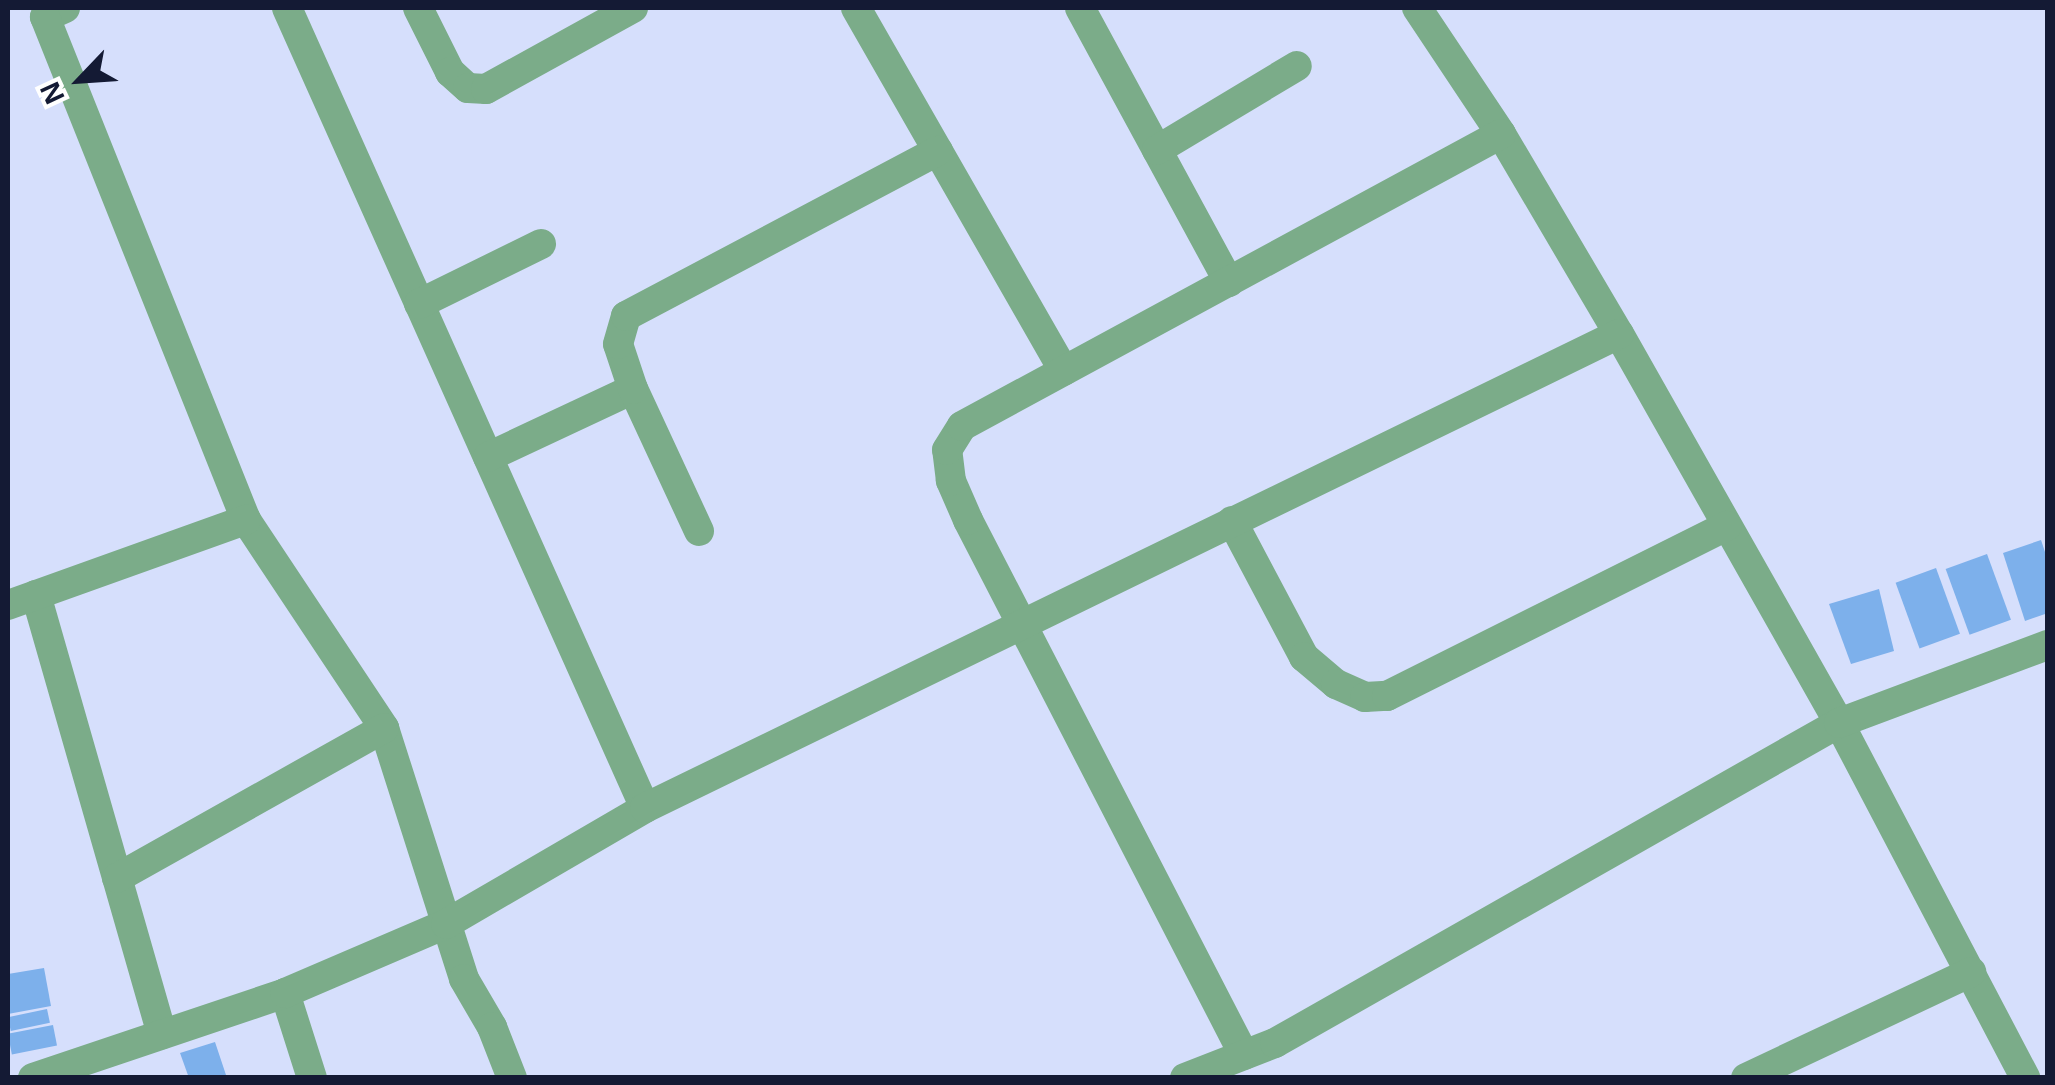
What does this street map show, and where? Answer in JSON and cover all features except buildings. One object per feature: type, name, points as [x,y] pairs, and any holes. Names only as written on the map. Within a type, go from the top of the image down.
[{"type":"street","points":[[65,8],[44,17],[246,520],[384,728],[464,978],[492,1027],[512,1078]]},
{"type":"street","points":[[287,8],[645,808]]},
{"type":"street","points":[[418,8],[450,72],[468,88],[486,89],[632,8]]},
{"type":"street","points":[[856,8],[1064,371]]},
{"type":"street","points":[[1080,8],[1229,282]]},
{"type":"street","points":[[1417,8],[1501,134],[1728,526],[1839,723],[2025,1078]]},
{"type":"street","points":[[1158,150],[1297,66]]},
{"type":"street","points":[[1244,1055],[962,507],[952,481],[947,450],[962,426],[1501,134]]},
{"type":"street","points":[[699,530],[633,389],[618,344],[626,316],[938,151]]},
{"type":"street","points":[[419,304],[540,244]]},
{"type":"street","points":[[33,1078],[285,994],[446,924],[645,808],[1618,334]]},
{"type":"street","points":[[488,458],[633,389]]},
{"type":"street","points":[[8,605],[246,520]]},
{"type":"street","points":[[1232,521],[1304,657],[1336,684],[1366,696],[1387,696],[1728,526]]},
{"type":"street","points":[[36,595],[162,1034]]},
{"type":"street","points":[[1185,1078],[1275,1043],[1520,908],[1839,723],[2048,645]]},
{"type":"street","points":[[117,878],[384,728]]},
{"type":"street","points":[[1746,1078],[1971,972]]},
{"type":"street","points":[[285,994],[312,1078]]}]
